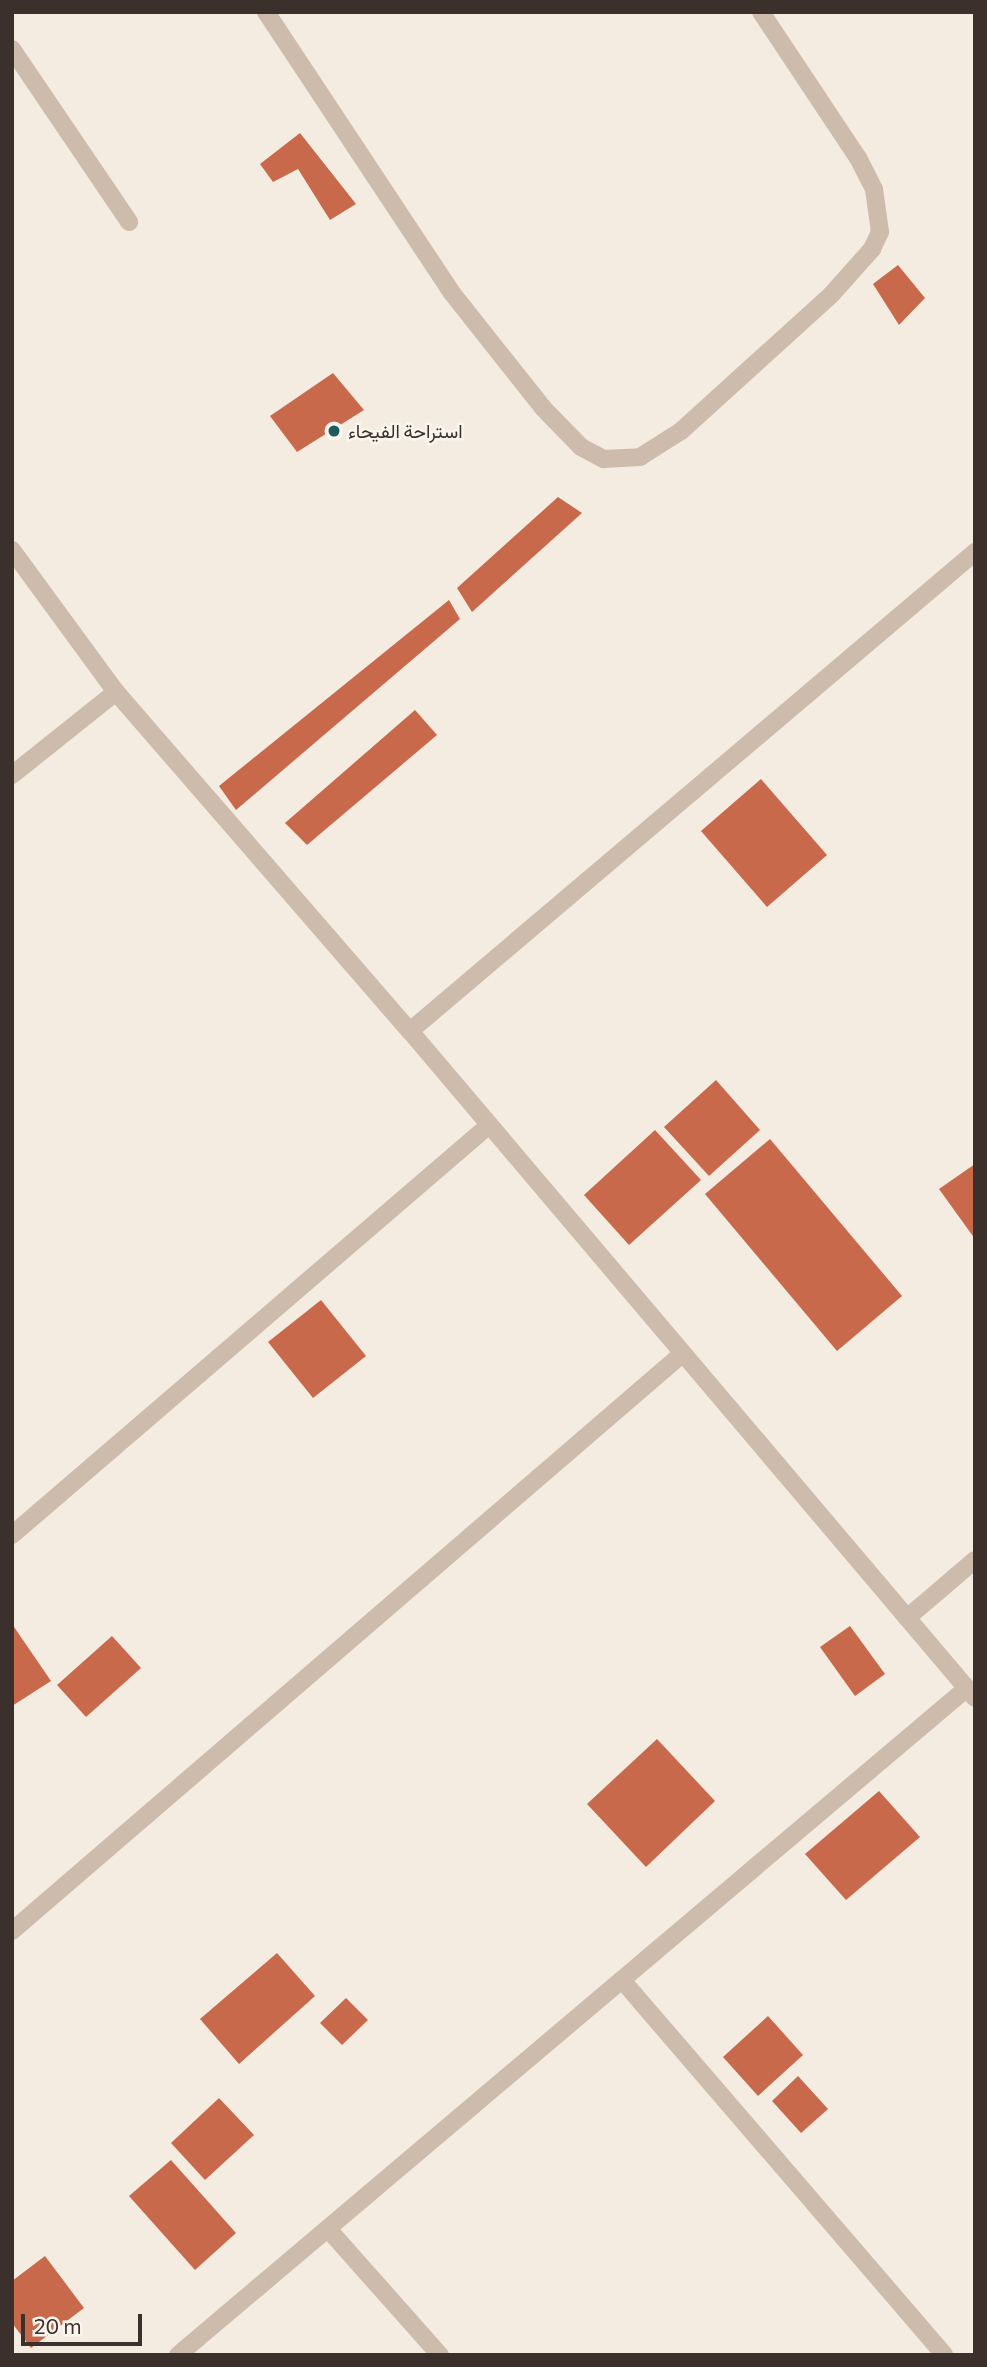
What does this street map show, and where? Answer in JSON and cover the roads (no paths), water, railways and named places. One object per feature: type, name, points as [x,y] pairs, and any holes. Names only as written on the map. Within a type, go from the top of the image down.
[{"type":"street","points":[[266,12],[452,293],[543,408],[581,447],[604,459],[640,457],[681,431],[831,295],[872,249],[880,232],[880,214],[869,179],[761,12]]},
{"type":"street","points":[[12,49],[129,222]]},
{"type":"street","points":[[12,550],[116,692],[410,1031],[971,1693],[622,1980],[178,2355]]},
{"type":"street","points":[[410,1031],[975,552]]},
{"type":"street","points":[[12,775],[116,692]]},
{"type":"street","points":[[12,1535],[488,1126]]},
{"type":"street","points":[[12,1931],[682,1354]]},
{"type":"street","points":[[907,1618],[975,1560]]},
{"type":"street","points":[[622,1980],[944,2355]]},
{"type":"street","points":[[328,2229],[440,2355]]},
{"type":"place","name":"استراحة الفيحاء","points":[[334,431]]}]
